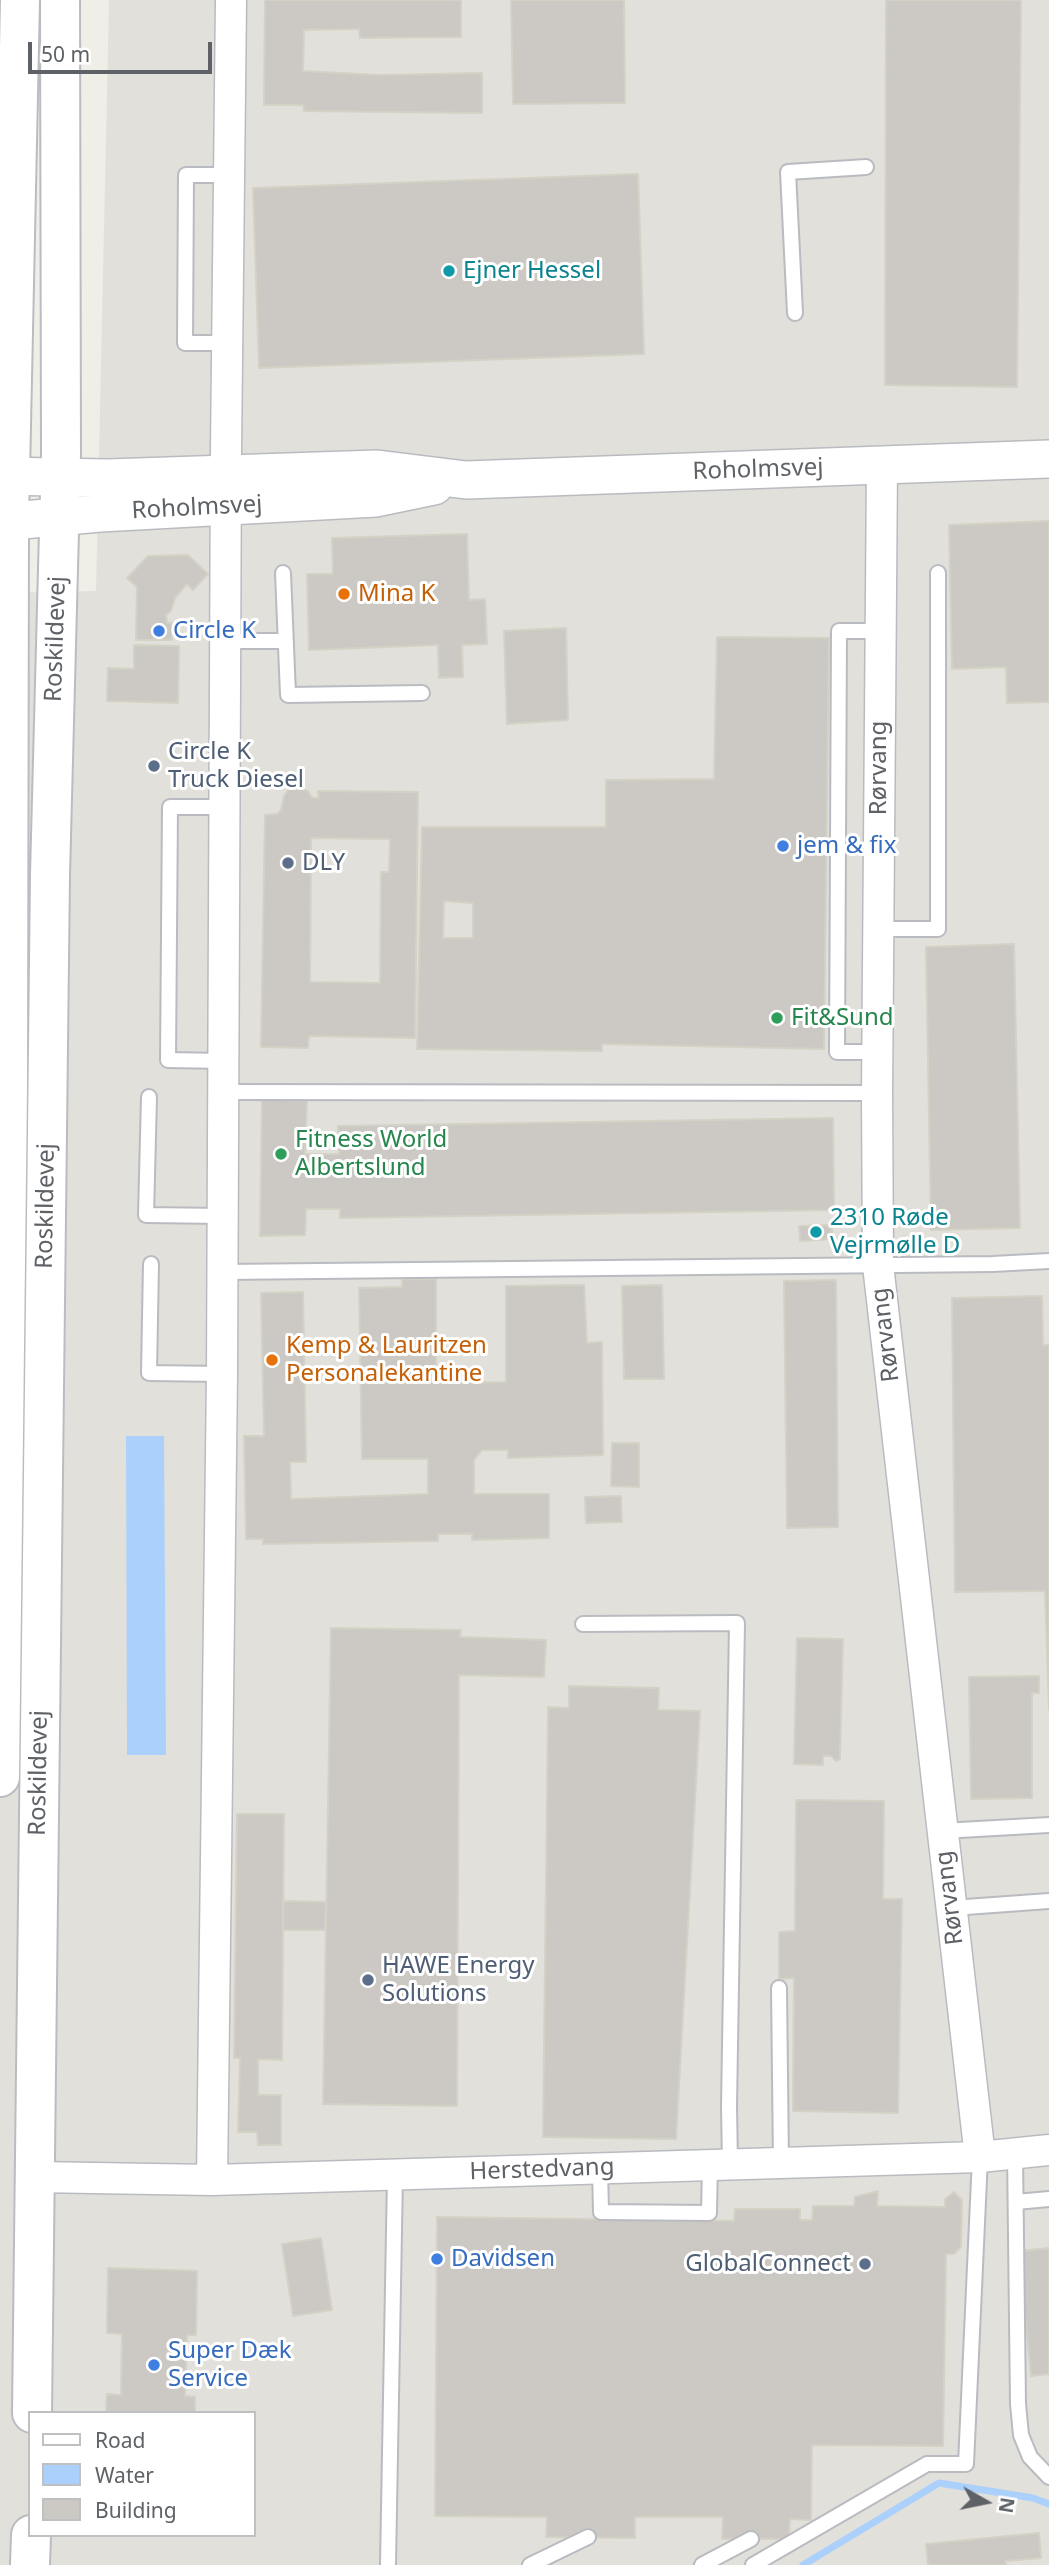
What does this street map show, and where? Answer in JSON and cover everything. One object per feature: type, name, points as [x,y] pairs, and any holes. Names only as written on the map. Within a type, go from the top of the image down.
[{"type":"main road","name":"Roskildevej","points":[[20,0],[15,190],[27,476],[26,519],[51,811],[32,2411]]},
{"type":"main road","points":[[52,0],[58,62]]},
{"type":"main road","name":"Roskildevej","points":[[0,1777],[8,1103],[27,476],[58,62],[60,0]]},
{"type":"main road","points":[[30,2565],[31,2537]]},
{"type":"street","points":[[212,2180],[223,1272],[227,343],[232,0]]},
{"type":"street","name":"Roholmsvej","points":[[26,519],[377,469],[466,480],[1049,459]]},
{"type":"street","name":"Rørvang","points":[[882,465],[878,1265],[981,2157]]},
{"type":"street","name":"Roholmsvej","points":[[27,476],[226,491]]},
{"type":"street","name":"Herstedvang","points":[[35,2177],[212,2180],[981,2157],[1049,2150]]},
{"type":"lane","points":[[795,313],[788,172],[866,167]]},
{"type":"lane","points":[[227,343],[185,343],[186,175],[229,175]]},
{"type":"lane","points":[[283,573],[288,695],[422,693]]},
{"type":"lane","points":[[878,929],[938,929],[937,573]]},
{"type":"lane","points":[[877,1052],[837,1052],[839,631],[880,631]]},
{"type":"lane","points":[[226,641],[286,641]]},
{"type":"lane","points":[[224,1061],[168,1060],[170,807],[225,807]]},
{"type":"lane","points":[[224,1092],[877,1093]]},
{"type":"lane","points":[[149,1097],[146,1215],[223,1216]]},
{"type":"lane","points":[[223,1272],[1049,1261]]},
{"type":"lane","points":[[151,1264],[149,1373],[222,1374]]},
{"type":"lane","points":[[583,1624],[737,1623],[729,2092],[720,2165],[709,2213],[601,2213],[600,2168]]},
{"type":"lane","points":[[943,1831],[1049,1825]]},
{"type":"lane","points":[[952,1908],[1049,1901]]},
{"type":"lane","points":[[779,1988],[781,2163]]},
{"type":"lane","points":[[1015,2153],[1018,2404],[1021,2435],[1030,2457],[1049,2477]]},
{"type":"lane","points":[[753,2565],[927,2464],[966,2464],[981,2157]]},
{"type":"lane","points":[[388,2565],[395,2175]]},
{"type":"lane","points":[[1016,2202],[1049,2199]]},
{"type":"lane","points":[[530,2565],[588,2537]]},
{"type":"lane","points":[[702,2565],[751,2539]]},
{"type":"shaded area","points":[[109,0],[1049,0],[1049,2565],[0,2565],[0,593],[96,591]]},
{"type":"water","points":[[126,1436],[164,1436],[166,1755],[127,1755]]},
{"type":"building","points":[[265,0],[461,0],[461,37],[360,38],[359,29],[304,30],[303,71],[380,75],[482,73],[482,113],[304,111],[303,105],[264,105]]},
{"type":"building","points":[[511,0],[624,0],[625,103],[513,104]]},
{"type":"building","points":[[886,0],[1021,0],[1017,387],[885,385]]},
{"type":"building","name":"Ejner Hessel","points":[[638,174],[644,354],[259,368],[253,188]]},
{"type":"building","points":[[1049,521],[1049,702],[1007,703],[1006,667],[952,669],[949,525]]},
{"type":"building","points":[[467,534],[469,600],[485,599],[487,644],[462,645],[463,677],[439,678],[438,645],[309,650],[307,574],[333,574],[332,538]]},
{"type":"building","points":[[188,555],[208,574],[193,590],[187,584],[175,598],[171,611],[166,615],[167,623],[172,623],[172,640],[136,640],[137,587],[127,578],[148,556]]},
{"type":"building","points":[[566,628],[568,720],[507,724],[504,631]]},
{"type":"building","points":[[717,637],[829,638],[824,1049],[602,1044],[602,1051],[417,1049],[422,827],[606,827],[606,780],[714,779]],"holes":[[[444,901],[473,903],[473,938],[443,938]]]},
{"type":"building","points":[[134,645],[179,646],[178,703],[107,701],[108,668],[134,669]]},
{"type":"building","points":[[295,787],[308,791],[312,798],[319,798],[318,791],[418,792],[415,1038],[309,1036],[308,1048],[261,1047],[265,815],[277,814],[281,810],[284,796],[289,789]],"holes":[[[311,838],[390,839],[389,872],[381,872],[380,983],[310,982]]]},
{"type":"building","points":[[1014,944],[1020,1228],[931,1230],[926,947]]},
{"type":"building","points":[[262,1099],[307,1101],[305,1154],[339,1154],[338,1126],[833,1118],[834,1210],[340,1218],[340,1209],[306,1209],[305,1235],[260,1236]]},
{"type":"building","name":"2310 Røde Vejrmølle D","points":[[832,1225],[832,1239],[800,1241],[799,1226]]},
{"type":"building","points":[[402,1279],[436,1279],[436,1383],[506,1382],[506,1286],[584,1285],[587,1343],[602,1342],[603,1455],[508,1458],[508,1450],[482,1450],[474,1460],[474,1494],[549,1494],[549,1538],[472,1540],[472,1534],[438,1534],[438,1541],[263,1544],[263,1539],[246,1539],[244,1436],[264,1436],[261,1293],[303,1292],[306,1462],[290,1462],[291,1499],[428,1494],[428,1459],[362,1459],[359,1288],[402,1287]]},
{"type":"building","points":[[836,1280],[838,1527],[787,1528],[784,1281]]},
{"type":"building","points":[[662,1285],[664,1379],[624,1379],[622,1286]]},
{"type":"building","points":[[1042,1296],[1043,1345],[1049,1345],[1049,1710],[1045,1591],[955,1592],[952,1298]]},
{"type":"building","points":[[612,1443],[639,1443],[639,1487],[611,1486]]},
{"type":"building","points":[[621,1496],[622,1522],[586,1523],[585,1497]]},
{"type":"building","points":[[331,1628],[461,1630],[460,1637],[546,1640],[544,1677],[459,1675],[457,2106],[323,2104]]},
{"type":"building","points":[[797,1638],[843,1639],[840,1759],[836,1761],[831,1756],[823,1756],[823,1765],[794,1764]]},
{"type":"building","points":[[1039,1676],[1039,1693],[1032,1693],[1032,1798],[971,1799],[969,1677]]},
{"type":"building","points":[[569,1686],[659,1688],[658,1710],[700,1711],[676,2139],[543,2137],[548,1707],[569,1708]]},
{"type":"building","points":[[796,1800],[884,1801],[883,1899],[902,1899],[898,2113],[793,2111],[794,1978],[779,1979],[779,1932],[795,1931]]},
{"type":"building","points":[[237,1814],[284,1814],[282,2060],[258,2059],[258,2095],[281,2095],[281,2145],[258,2145],[257,2132],[238,2132],[240,2058],[234,2058]]},
{"type":"building","points":[[283,1901],[326,1902],[325,1930],[283,1930]]},
{"type":"building","points":[[878,2191],[877,2206],[945,2207],[945,2199],[954,2192],[962,2200],[961,2247],[954,2254],[946,2254],[943,2446],[812,2445],[811,2520],[790,2519],[789,2539],[722,2539],[723,2517],[635,2517],[635,2538],[546,2537],[547,2517],[435,2516],[437,2217],[734,2221],[735,2209],[800,2209],[800,2220],[812,2220],[813,2206],[854,2206],[855,2197]]},
{"type":"building","points":[[321,2238],[332,2310],[293,2316],[282,2244]]},
{"type":"building","points":[[1049,2248],[1049,2374],[1031,2376],[1019,2251]]},
{"type":"building","name":"Super Dæk Service","points":[[108,2268],[197,2271],[196,2335],[187,2335],[185,2396],[195,2397],[195,2411],[106,2411],[107,2394],[121,2395],[122,2334],[107,2333]]},
{"type":"building","points":[[1039,2533],[1041,2558],[1005,2561],[1006,2565],[928,2565],[926,2544]]},
{"type":"waterway","points":[[803,2565],[939,2483],[1033,2498],[1049,2504]]},
{"type":"place","name":"Ejner Hessel","points":[[449,271]]},
{"type":"place","name":"Mina K","points":[[344,594]]},
{"type":"place","name":"Circle K","points":[[159,631]]},
{"type":"place","name":"Circle K Truck Diesel","points":[[154,766]]},
{"type":"place","name":"jem & fix","points":[[783,846]]},
{"type":"place","name":"DLY","points":[[288,863]]},
{"type":"place","name":"Fit&Sund","points":[[777,1018]]},
{"type":"place","name":"Fitness World Albertslund","points":[[281,1154]]},
{"type":"place","name":"2310 Røde Vejrmølle D","points":[[816,1232]]},
{"type":"place","name":"Kemp & Lauritzen Personalekantine","points":[[272,1360]]},
{"type":"place","name":"HAWE Energy Solutions","points":[[368,1980]]},
{"type":"place","name":"Davidsen","points":[[437,2259]]},
{"type":"place","name":"GlobalConnect","points":[[865,2264]]},
{"type":"place","name":"Super Dæk Service","points":[[154,2365]]}]
